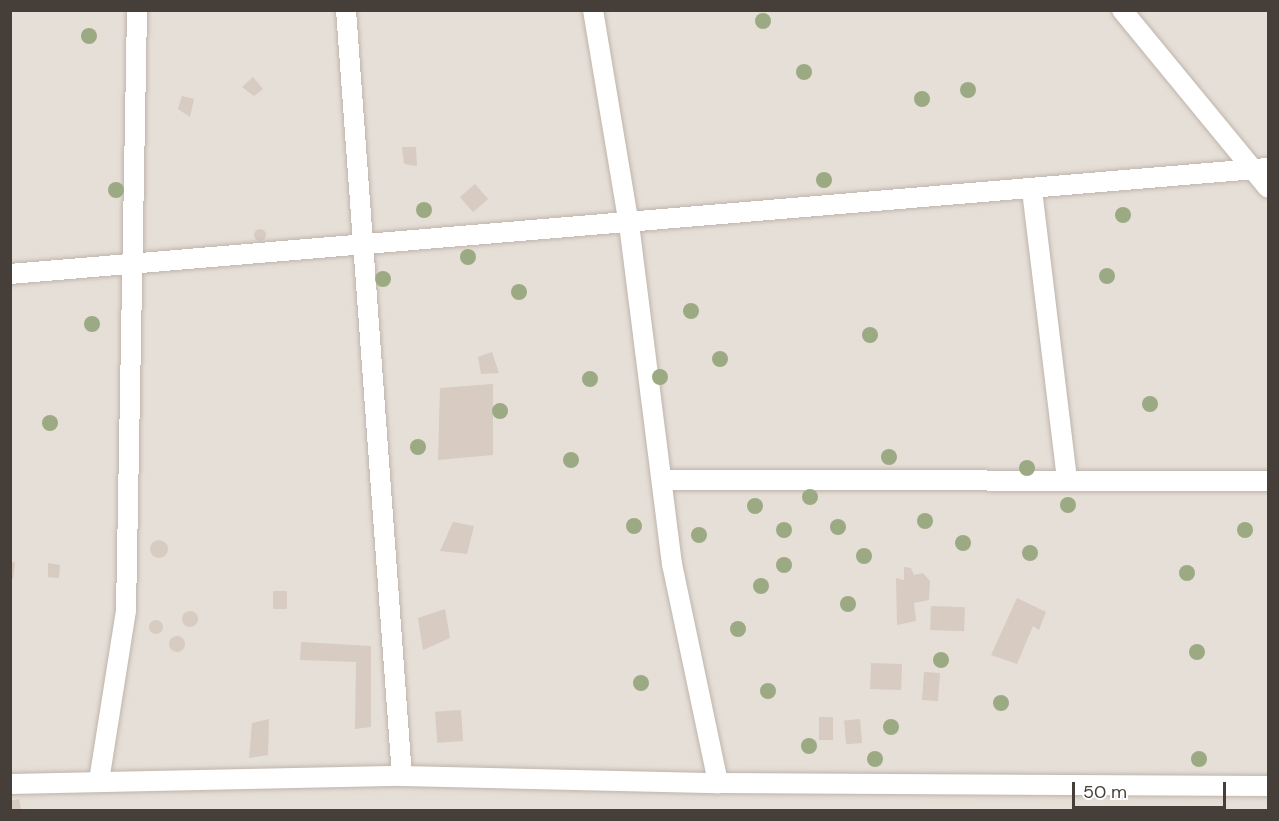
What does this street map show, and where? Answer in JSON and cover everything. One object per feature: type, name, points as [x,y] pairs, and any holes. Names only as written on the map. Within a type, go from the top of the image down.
[{"type":"street","points":[[99,781],[126,611],[135,265],[137,10]]},
{"type":"street","points":[[346,10],[402,776]]},
{"type":"street","points":[[593,10],[628,224],[663,480],[672,564],[718,783]]},
{"type":"street","points":[[1122,10],[1262,168],[1269,188]]},
{"type":"street","points":[[10,274],[365,247],[1262,168]]},
{"type":"street","points":[[1032,190],[1066,480]]},
{"type":"street","points":[[663,480],[1269,481]]},
{"type":"street","points":[[10,784],[402,776],[718,783],[1269,786]]},
{"type":"shaded area","points":[[11,11],[1268,11],[1268,810],[11,810]]},
{"type":"building","points":[[253,77],[263,89],[254,96],[242,87]]},
{"type":"building","points":[[182,96],[194,99],[190,117],[178,109]]},
{"type":"building","points":[[402,147],[416,147],[417,166],[404,164]]},
{"type":"building","points":[[475,184],[488,199],[473,212],[460,197]]},
{"type":"building","points":[[262,229],[266,235],[262,241],[258,241],[254,233]]},
{"type":"building","points":[[492,352],[499,373],[481,374],[478,357]]},
{"type":"building","points":[[493,384],[493,455],[438,460],[440,388]]},
{"type":"building","points":[[453,522],[474,526],[467,554],[440,551]]},
{"type":"building","points":[[159,540],[165,543],[168,549],[165,555],[159,558],[153,555],[150,549],[153,543]]},
{"type":"building","points":[[15,562],[13,579],[10,579],[10,563]]},
{"type":"building","points":[[48,563],[60,565],[59,578],[48,577]]},
{"type":"building","points":[[904,567],[911,568],[914,575],[923,573],[930,581],[929,600],[914,603],[916,621],[897,625],[896,578],[904,580]]},
{"type":"building","points":[[273,591],[287,591],[287,609],[273,609]]},
{"type":"building","points":[[1017,598],[1046,612],[1039,630],[1033,626],[1017,664],[991,655]]},
{"type":"building","points":[[931,606],[965,607],[964,631],[930,630]]},
{"type":"building","points":[[445,609],[450,638],[423,650],[418,618]]},
{"type":"building","points":[[190,611],[196,613],[198,619],[196,625],[190,627],[184,625],[182,619],[184,613]]},
{"type":"building","points":[[156,620],[161,622],[163,627],[161,632],[156,634],[151,632],[149,627],[151,622]]},
{"type":"building","points":[[177,636],[183,638],[185,644],[183,650],[177,652],[171,650],[169,644],[171,638]]},
{"type":"building","points":[[301,642],[371,646],[371,727],[355,729],[356,662],[300,660]]},
{"type":"building","points":[[871,663],[902,664],[901,690],[870,689]]},
{"type":"building","points":[[924,672],[940,673],[938,701],[922,700]]},
{"type":"building","points":[[461,710],[463,741],[437,743],[435,712]]},
{"type":"building","points":[[819,717],[833,717],[833,740],[819,740]]},
{"type":"building","points":[[269,719],[268,755],[249,758],[252,723]]},
{"type":"building","points":[[860,719],[862,743],[846,744],[844,720]]},
{"type":"building","points":[[19,799],[21,810],[10,810],[10,801]]}]
